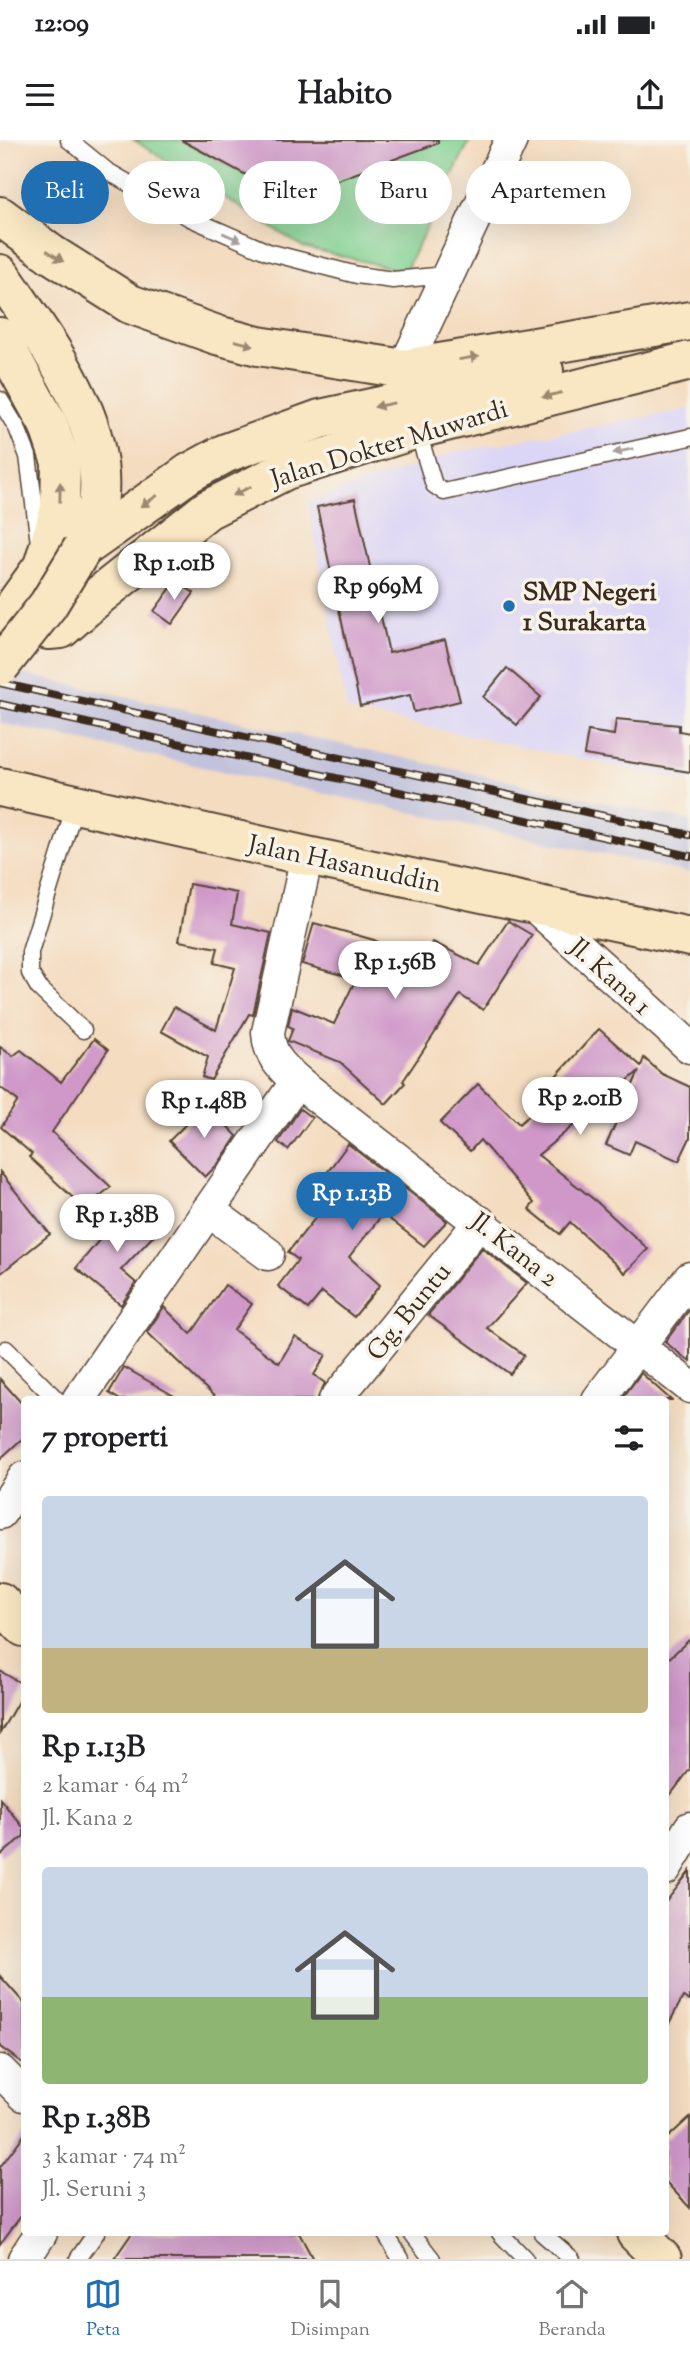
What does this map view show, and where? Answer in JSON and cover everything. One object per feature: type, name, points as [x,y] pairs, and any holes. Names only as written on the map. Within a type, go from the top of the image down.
[{"type":"main road","points":[[0,216],[51,254],[131,304],[258,346],[404,369],[690,321]]},
{"type":"main road","points":[[0,274],[68,378],[84,411],[95,446],[99,484],[95,519],[82,549],[48,605],[0,666]]},
{"type":"main road","points":[[0,337],[48,424],[61,462],[60,509],[43,566],[2,619]]},
{"type":"main road","points":[[82,549],[190,473],[226,453],[320,419],[690,340]]},
{"type":"main road","name":"Jalan Dokter Muwardi","points":[[2,619],[49,630],[61,629],[207,510],[286,470],[417,429],[690,360]]},
{"type":"main road","name":"Jalan Hasanuddin","points":[[0,787],[307,856],[690,937]]},
{"type":"main road","points":[[0,1602],[21,1624]]},
{"type":"main road","points":[[639,2236],[663,2259]]},
{"type":"street","points":[[404,369],[511,140]]},
{"type":"street","name":"Jl. Kana 2","points":[[307,856],[268,1032],[270,1052],[297,1080],[690,1387]]},
{"type":"street","name":"Jl. Kana 1","points":[[532,904],[690,1047]]},
{"type":"street","points":[[81,1396],[297,1080]]},
{"type":"street","points":[[208,1210],[268,1254]]},
{"type":"street","name":"Gg. Buntu","points":[[338,1396],[480,1222]]},
{"type":"street","points":[[601,1396],[690,1278]]},
{"type":"street","points":[[0,1513],[21,1482]]},
{"type":"street","points":[[669,1862],[690,1828]]},
{"type":"street","points":[[0,2071],[21,2092]]},
{"type":"street","points":[[24,2259],[39,2236]]},
{"type":"lane","points":[[69,140],[107,171],[190,218],[268,252],[358,275],[393,280],[446,275]]},
{"type":"lane","points":[[0,400],[17,428],[28,456],[43,566]]},
{"type":"lane","points":[[417,429],[434,485],[444,492],[690,436]]},
{"type":"lane","points":[[76,802],[30,952],[30,973],[38,988],[83,1030]]},
{"type":"lane","points":[[6,1349],[53,1396]]},
{"type":"lane","points":[[78,2259],[94,2236]]},
{"type":"lane","points":[[387,2236],[401,2259]]},
{"type":"lane","points":[[414,2236],[432,2259]]},
{"type":"lane","points":[[503,2236],[525,2259]]},
{"type":"lane","points":[[545,2236],[572,2259]]},
{"type":"shaded area","name":"SMP Negeri 1 Surakarta","points":[[690,409],[690,782],[347,710],[308,502],[456,452]]},
{"type":"shaded area","points":[[0,669],[690,821],[690,873],[0,723]]},
{"type":"green space","points":[[134,140],[181,140],[220,161],[167,161]]},
{"type":"green space","points":[[429,140],[470,140],[452,176],[452,161],[378,161]]},
{"type":"green space","points":[[225,164],[239,171],[239,206],[225,198]]},
{"type":"green space","points":[[355,171],[355,224],[428,224],[405,271],[303,247],[267,224],[341,224],[341,176]]},
{"type":"building","points":[[181,140],[438,140],[438,143],[389,161],[355,161],[355,174],[341,179],[341,161],[239,161],[239,171],[225,164],[225,161],[220,161]]},
{"type":"building","points":[[355,499],[389,653],[445,640],[460,701],[414,712],[410,695],[360,706],[317,507]]},
{"type":"building","points":[[176,581],[194,593],[172,624],[154,611]]},
{"type":"building","points":[[507,668],[541,697],[517,725],[483,697]]},
{"type":"building","points":[[616,719],[679,725],[679,731],[690,733],[690,772],[584,755],[588,731],[614,735]]},
{"type":"building","points":[[189,884],[237,893],[232,924],[271,933],[253,1015],[249,1014],[211,1080],[202,1077],[208,1057],[161,1031],[174,1007],[216,1030],[235,968],[214,963],[218,948],[179,941]]},
{"type":"building","points":[[508,921],[532,935],[483,1010],[460,995],[403,1081],[405,1083],[386,1104],[340,1062],[288,1041],[293,1028],[288,1026],[292,1007],[334,1024],[356,979],[302,964],[314,923],[374,940],[422,964],[433,942],[479,965]]},
{"type":"building","points":[[599,1029],[641,1066],[644,1058],[662,1074],[690,1087],[690,1138],[679,1161],[635,1141],[629,1155],[606,1145],[639,1071],[538,1155],[597,1202],[648,1249],[625,1273],[570,1222],[560,1234],[529,1209],[534,1203],[480,1140],[470,1151],[440,1123],[478,1084],[519,1124],[566,1084],[556,1076]]},
{"type":"building","points":[[94,1039],[108,1050],[52,1132],[111,1187],[84,1208],[29,1157],[32,1154],[1,1127],[18,1101],[0,1087],[0,1047],[13,1056],[21,1050],[61,1082]]},
{"type":"building","points":[[206,1104],[237,1136],[218,1164],[205,1177],[169,1141]]},
{"type":"building","points":[[300,1109],[312,1118],[288,1150],[278,1142]]},
{"type":"building","points":[[348,1144],[447,1221],[424,1246],[383,1214],[349,1257],[380,1285],[354,1317],[322,1292],[308,1309],[278,1286],[298,1260],[288,1252],[333,1196],[318,1185]]},
{"type":"building","points":[[0,1172],[50,1234],[0,1274]]},
{"type":"building","points":[[129,1204],[158,1231],[121,1270],[136,1283],[121,1305],[76,1268]]},
{"type":"building","points":[[482,1248],[527,1283],[487,1328],[524,1355],[510,1374],[428,1315]]},
{"type":"building","points":[[225,1285],[252,1304],[234,1330],[279,1363],[295,1337],[326,1355],[314,1375],[325,1383],[319,1396],[214,1396],[147,1332],[164,1307],[191,1334]]},
{"type":"building","points":[[690,1309],[690,1362],[665,1342]]},
{"type":"building","points":[[124,1367],[174,1396],[114,1396],[109,1393]]},
{"type":"building","points":[[641,1373],[667,1396],[624,1396]]},
{"type":"building","points":[[0,1379],[21,1403],[21,1440],[0,1459]]},
{"type":"building","points":[[690,1639],[690,1769],[669,1797],[669,1658]]},
{"type":"building","points":[[0,1671],[21,1683],[21,1696],[0,1733]]},
{"type":"building","points":[[0,1799],[21,1824],[21,1838],[0,1856]]},
{"type":"building","points":[[690,1871],[690,2001],[683,1997],[669,2023],[669,1898]]},
{"type":"building","points":[[0,1976],[21,2000],[21,2062],[0,2047]]},
{"type":"building","points":[[690,2117],[690,2208],[669,2185],[669,2136]]},
{"type":"building","points":[[21,2139],[21,2216],[0,2244],[0,2167]]},
{"type":"building","points":[[130,2236],[301,2236],[313,2259],[114,2259]]},
{"type":"railway","points":[[0,683],[690,835]]},
{"type":"railway","points":[[0,704],[690,856]]},
{"type":"place","name":"SMP Negeri 1 Surakarta","points":[[509,606]]}]
